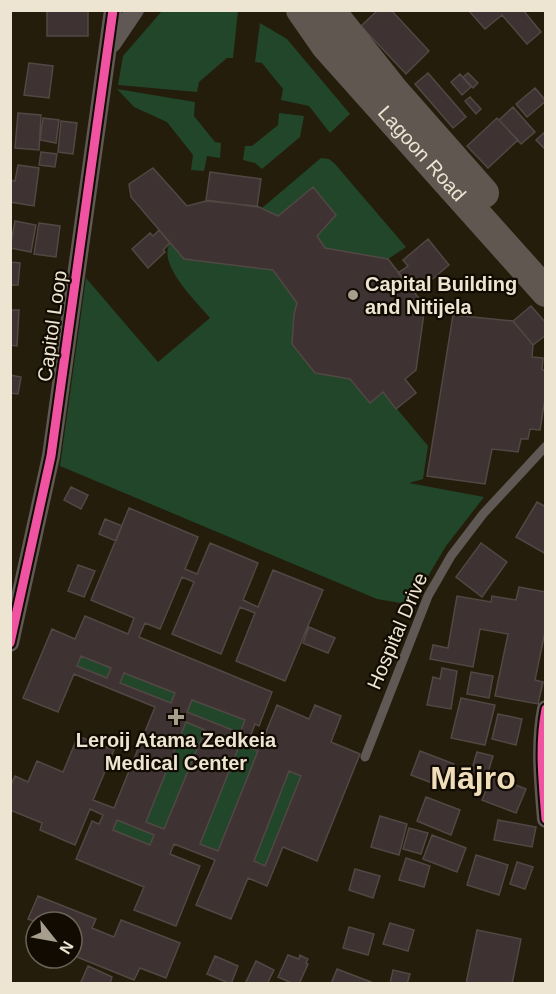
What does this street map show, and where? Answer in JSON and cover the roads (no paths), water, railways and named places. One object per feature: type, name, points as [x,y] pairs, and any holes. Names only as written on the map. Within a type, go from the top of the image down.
[{"type":"main road","name":"Lagoon Road","points":[[307,11],[395,92],[546,262]]},
{"type":"main road","name":"Lagoon Road","points":[[307,11],[334,55],[546,292]]},
{"type":"street","name":"Capitol Loop","points":[[10,643],[51,456],[113,10]]},
{"type":"street","name":"Capitol Loop","points":[[108,51],[135,10]]},
{"type":"street","points":[[546,709],[542,729],[542,775],[546,819]]},
{"type":"lane","name":"Hospital Drive","points":[[365,757],[428,596],[451,556],[483,514],[542,449],[546,437]]},
{"type":"place","name":"Capital Building and Nitijela","points":[[353,295]]},
{"type":"place","name":"Leroij Atama Zedkeia Medical Center","points":[[176,717]]},
{"type":"district","name":"Mājro","points":[[473,778]]}]
